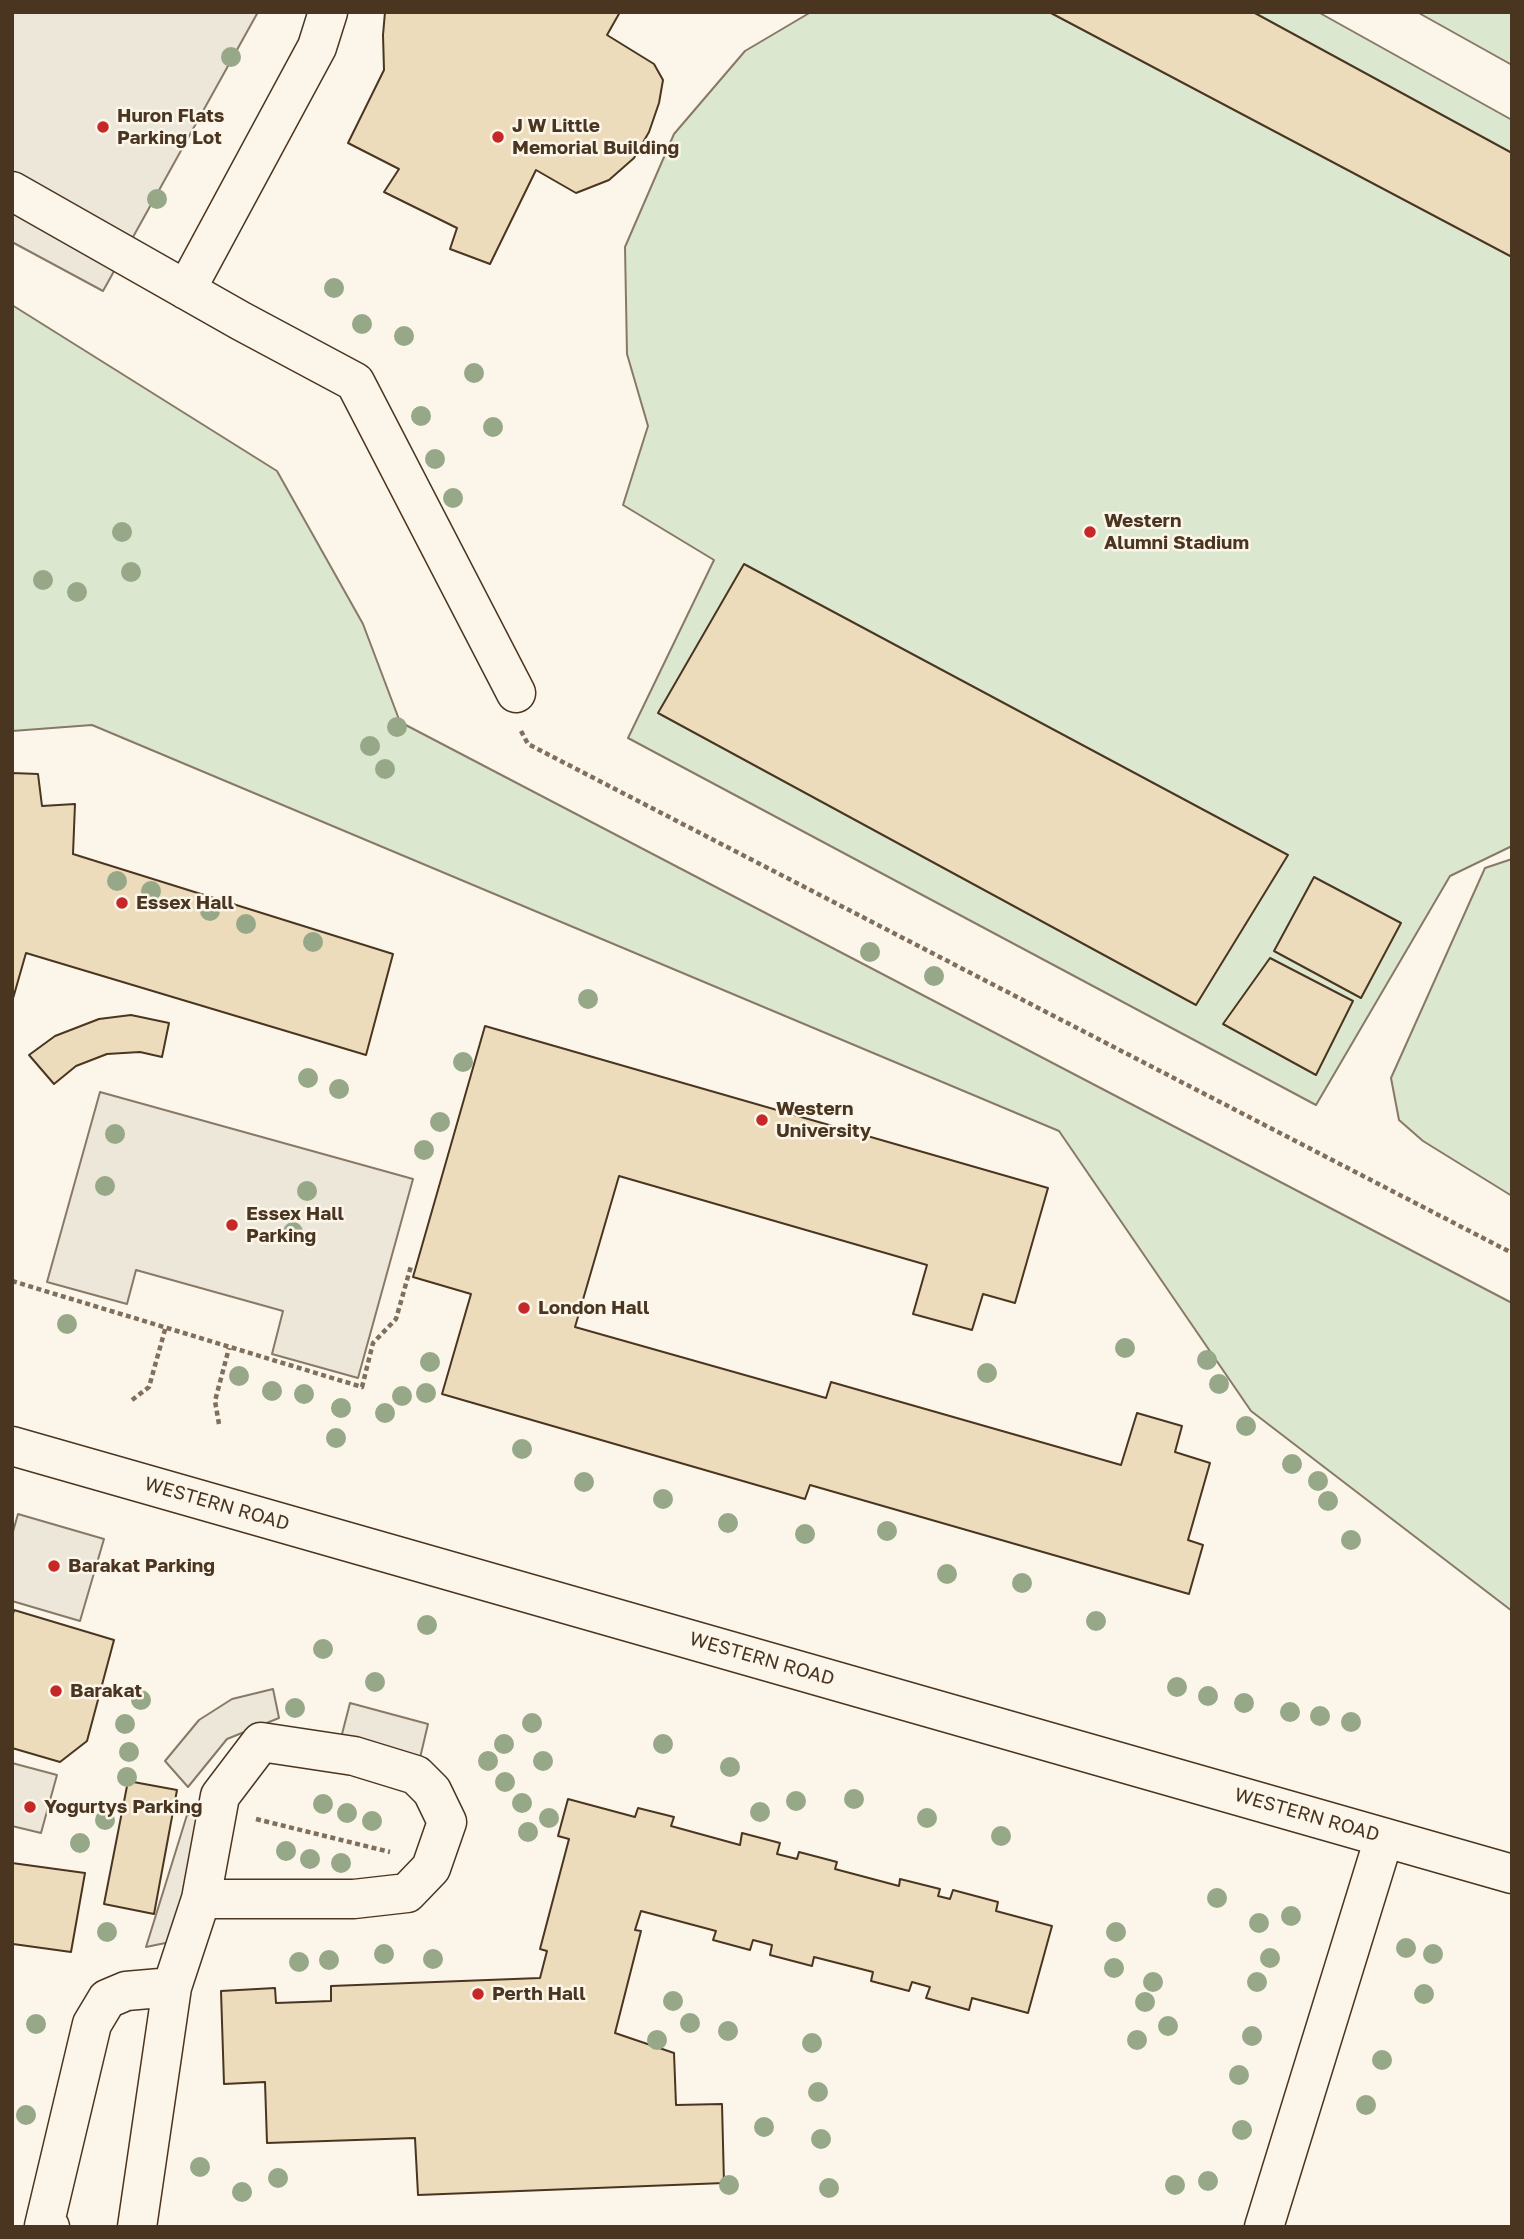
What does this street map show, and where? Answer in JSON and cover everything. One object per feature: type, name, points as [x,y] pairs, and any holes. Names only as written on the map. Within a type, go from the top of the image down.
[{"type":"main road","points":[[186,290],[317,47],[328,12]]},
{"type":"main road","points":[[12,191],[355,382],[516,693]]},
{"type":"main road","name":"WESTERN ROAD","points":[[12,1446],[1512,1874]]},
{"type":"main road","points":[[137,2227],[172,1987],[201,1899],[220,1796],[261,1742],[354,1756],[416,1775],[432,1791],[447,1822],[431,1868],[407,1893],[354,1899],[201,1899]]},
{"type":"main road","points":[[1264,2227],[1384,1838]]},
{"type":"main road","points":[[50,2227],[44,2226],[92,2024],[107,1999],[126,1991],[172,1987]]},
{"type":"path","points":[[516,693],[513,717],[528,744],[1512,1253]]},
{"type":"path","points":[[12,1282],[166,1326],[229,1348],[362,1387],[373,1343],[396,1319],[411,1266]]},
{"type":"path","points":[[132,1400],[149,1387],[166,1326]]},
{"type":"path","points":[[219,1424],[215,1401],[229,1348]]},
{"type":"path","points":[[218,1809],[433,1863]]},
{"type":"green space","name":"Western Alumni Stadium","points":[[811,12],[1318,12],[1512,120],[1512,846],[1450,876],[1316,1105],[628,738],[714,560],[623,505],[648,426],[627,354],[625,247],[674,134],[745,51]]},
{"type":"green space","points":[[1417,12],[1512,12],[1512,65]]},
{"type":"green space","points":[[12,305],[277,471],[363,624],[400,722],[1512,1303],[1512,1611],[1251,1411],[1059,1131],[92,725],[12,731]]},
{"type":"green space","points":[[1512,859],[1512,1196],[1423,1141],[1399,1120],[1391,1078],[1485,868]]},
{"type":"shaded area","name":"Huron Flats Parking Lot","points":[[12,12],[258,12],[103,291],[12,242]]},
{"type":"shaded area","name":"Essex Hall Parking","points":[[100,1092],[413,1179],[358,1378],[272,1354],[283,1311],[136,1270],[127,1304],[47,1282]]},
{"type":"shaded area","name":"Barakat Parking","points":[[18,1514],[104,1539],[80,1621],[12,1601],[12,1535]]},
{"type":"shaded area","points":[[273,1689],[279,1718],[227,1739],[188,1787],[165,1761],[199,1720],[232,1699]]},
{"type":"shaded area","points":[[350,1703],[428,1724],[420,1758],[341,1738]]},
{"type":"shaded area","name":"Yogurtys Parking","points":[[12,1763],[57,1775],[41,1833],[12,1826]]},
{"type":"shaded area","points":[[211,1812],[175,1941],[146,1947],[187,1815]]},
{"type":"building","name":"J W Little Memorial Building","points":[[385,12],[620,12],[607,35],[654,64],[663,80],[659,103],[649,132],[634,158],[609,180],[576,193],[536,170],[490,264],[450,249],[457,228],[384,192],[399,169],[348,143],[384,70]]},
{"type":"building","points":[[1049,12],[1253,12],[1512,153],[1512,257]]},
{"type":"building","points":[[744,564],[1288,855],[1196,1005],[658,713]]},
{"type":"building","name":"Essex Hall","points":[[12,773],[38,774],[42,806],[75,804],[73,854],[393,954],[366,1055],[26,953],[12,1002]]},
{"type":"building","points":[[1314,877],[1401,923],[1361,998],[1274,951]]},
{"type":"building","points":[[1270,958],[1353,1001],[1316,1075],[1223,1024]]},
{"type":"building","points":[[131,1015],[169,1023],[162,1057],[140,1052],[107,1054],[76,1066],[54,1084],[29,1055],[55,1036],[99,1019]]},
{"type":"building","name":"London Hall","points":[[485,1026],[1048,1188],[1015,1303],[983,1294],[972,1330],[913,1314],[927,1265],[619,1176],[575,1327],[826,1398],[831,1382],[1121,1465],[1137,1413],[1182,1426],[1175,1452],[1210,1463],[1188,1540],[1203,1545],[1189,1594],[810,1485],[805,1499],[442,1394],[471,1294],[413,1277]]},
{"type":"building","name":"Barakat","points":[[14,1610],[114,1640],[87,1741],[60,1762],[12,1748]]},
{"type":"building","points":[[128,1781],[177,1790],[154,1914],[104,1904]]},
{"type":"building","name":"Perth Hall","points":[[568,1799],[635,1817],[638,1808],[674,1817],[671,1826],[740,1845],[742,1833],[780,1843],[777,1854],[797,1859],[799,1852],[837,1862],[835,1869],[899,1886],[900,1879],[940,1889],[938,1896],[950,1899],[953,1890],[998,1902],[996,1911],[1052,1926],[1028,2013],[972,1998],[969,2010],[926,1998],[930,1987],[912,1982],[909,1991],[871,1981],[873,1972],[814,1957],[812,1966],[770,1955],[772,1945],[753,1940],[750,1950],[713,1940],[716,1931],[641,1911],[635,1930],[641,1931],[615,2033],[674,2053],[676,2105],[722,2104],[724,2183],[418,2195],[415,2138],[267,2143],[265,2082],[224,2084],[221,1991],[275,1988],[276,2003],[331,2001],[331,1986],[540,1978],[547,1951],[540,1949],[569,1839],[558,1836]]},
{"type":"building","points":[[12,1863],[85,1873],[71,1952],[13,1944],[12,1952]]},
{"type":"place","name":"Huron Flats Parking Lot","points":[[103,127]]},
{"type":"place","name":"J W Little Memorial Building","points":[[498,137]]},
{"type":"place","name":"Western Alumni Stadium","points":[[1090,532]]},
{"type":"place","name":"Essex Hall","points":[[122,903]]},
{"type":"place","name":"Western University","points":[[762,1120]]},
{"type":"place","name":"Essex Hall Parking","points":[[232,1225]]},
{"type":"place","name":"London Hall","points":[[524,1308]]},
{"type":"place","name":"Barakat Parking","points":[[54,1566]]},
{"type":"place","name":"Barakat","points":[[56,1691]]},
{"type":"place","name":"Yogurtys Parking","points":[[30,1807]]},
{"type":"place","name":"Perth Hall","points":[[478,1994]]}]
